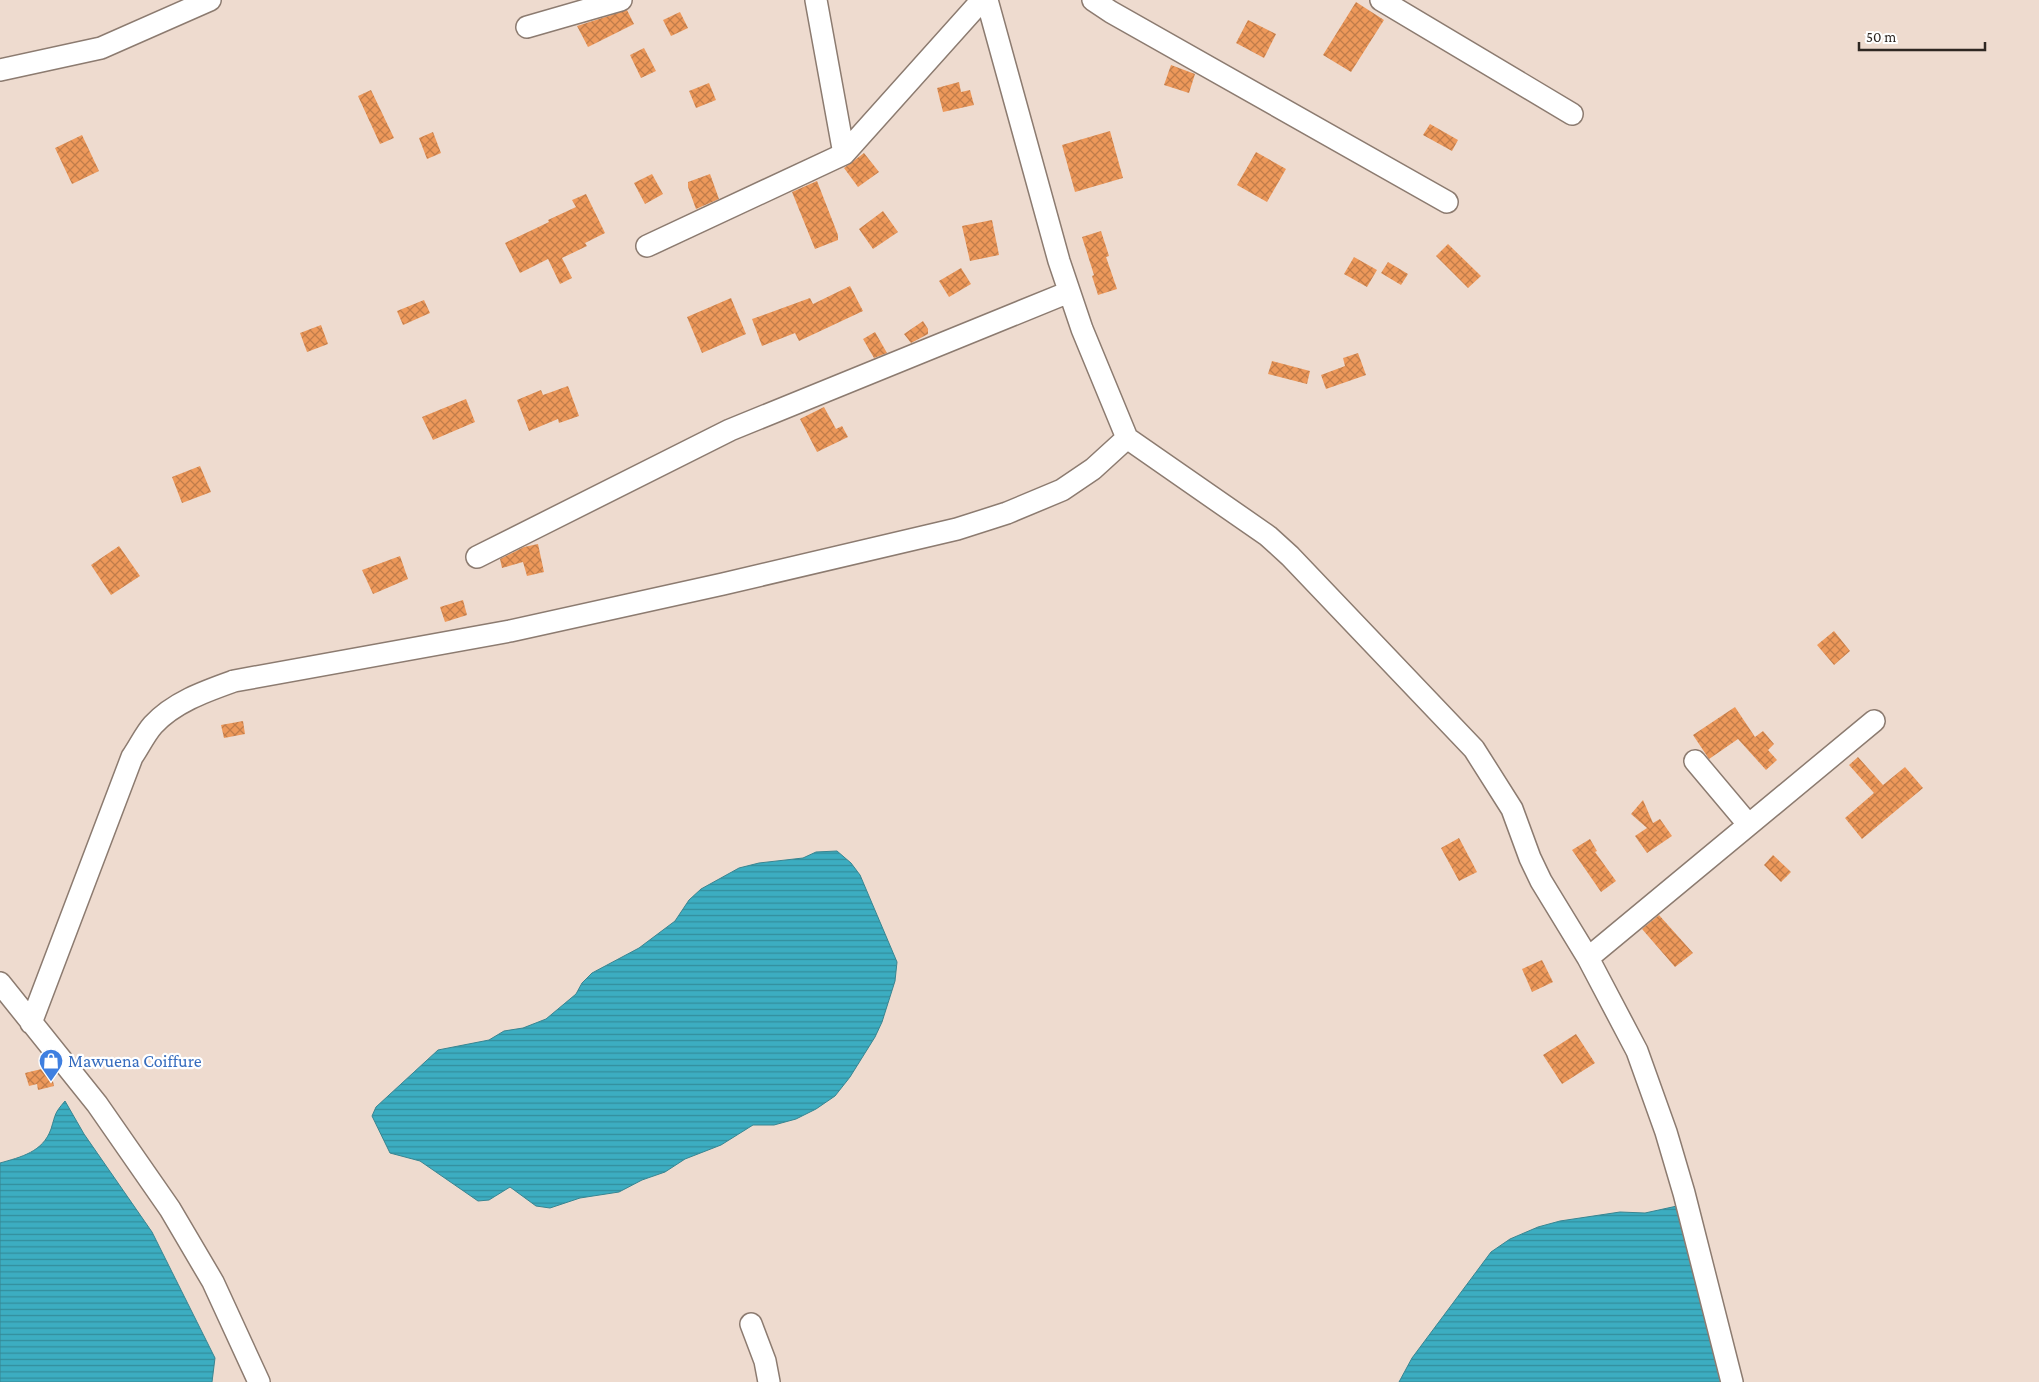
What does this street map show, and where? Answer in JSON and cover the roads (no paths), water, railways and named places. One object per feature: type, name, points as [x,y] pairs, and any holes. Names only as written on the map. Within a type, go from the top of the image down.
[{"type":"street","points":[[0,70],[101,48],[210,0]]},
{"type":"street","points":[[527,27],[621,0]]},
{"type":"street","points":[[816,0],[844,154]]},
{"type":"street","points":[[647,246],[844,154],[982,0]]},
{"type":"street","points":[[987,0],[1069,292],[1082,329],[1127,438],[1268,536],[1290,556],[1474,749],[1512,809],[1530,858],[1541,881],[1588,958],[1637,1051],[1664,1124],[1684,1192],[1732,1382]]},
{"type":"street","points":[[1093,0],[1110,12],[1447,202]]},
{"type":"street","points":[[1381,0],[1572,114]]},
{"type":"street","points":[[477,557],[730,430],[1069,292]]},
{"type":"street","points":[[32,1023],[132,757],[153,725],[178,705],[202,692],[234,681],[510,631],[724,584],[957,529],[1007,513],[1062,490],[1094,469],[1127,438]]},
{"type":"street","points":[[1588,958],[1874,721]]},
{"type":"street","points":[[1695,761],[1748,824]]},
{"type":"street","points":[[0,983],[97,1104],[170,1209],[213,1282],[259,1382]]},
{"type":"street","points":[[751,1324],[765,1361],[769,1382]]},
{"type":"water","points":[[837,851],[851,863],[860,875],[897,962],[895,981],[882,1022],[875,1037],[850,1077],[835,1096],[816,1109],[796,1119],[774,1125],[753,1125],[721,1145],[685,1159],[665,1172],[642,1180],[619,1192],[580,1198],[550,1208],[536,1206],[510,1187],[489,1200],[478,1201],[420,1161],[390,1153],[372,1116],[376,1107],[438,1050],[489,1040],[504,1031],[523,1028],[546,1019],[576,994],[582,983],[592,973],[639,948],[675,921],[689,900],[701,889],[739,868],[759,863],[803,858],[816,852]]},
{"type":"water","points":[[65,1101],[84,1134],[152,1232],[215,1358],[212,1382],[0,1382],[0,1163],[30,1152],[43,1143],[51,1129],[57,1111]]},
{"type":"water","points":[[1677,1206],[1722,1382],[1399,1382],[1412,1358],[1491,1252],[1510,1239],[1538,1227],[1560,1221],[1620,1212],[1645,1213]]},
{"type":"place","name":"Mawuena Coiffure","points":[[51,1082]]}]
